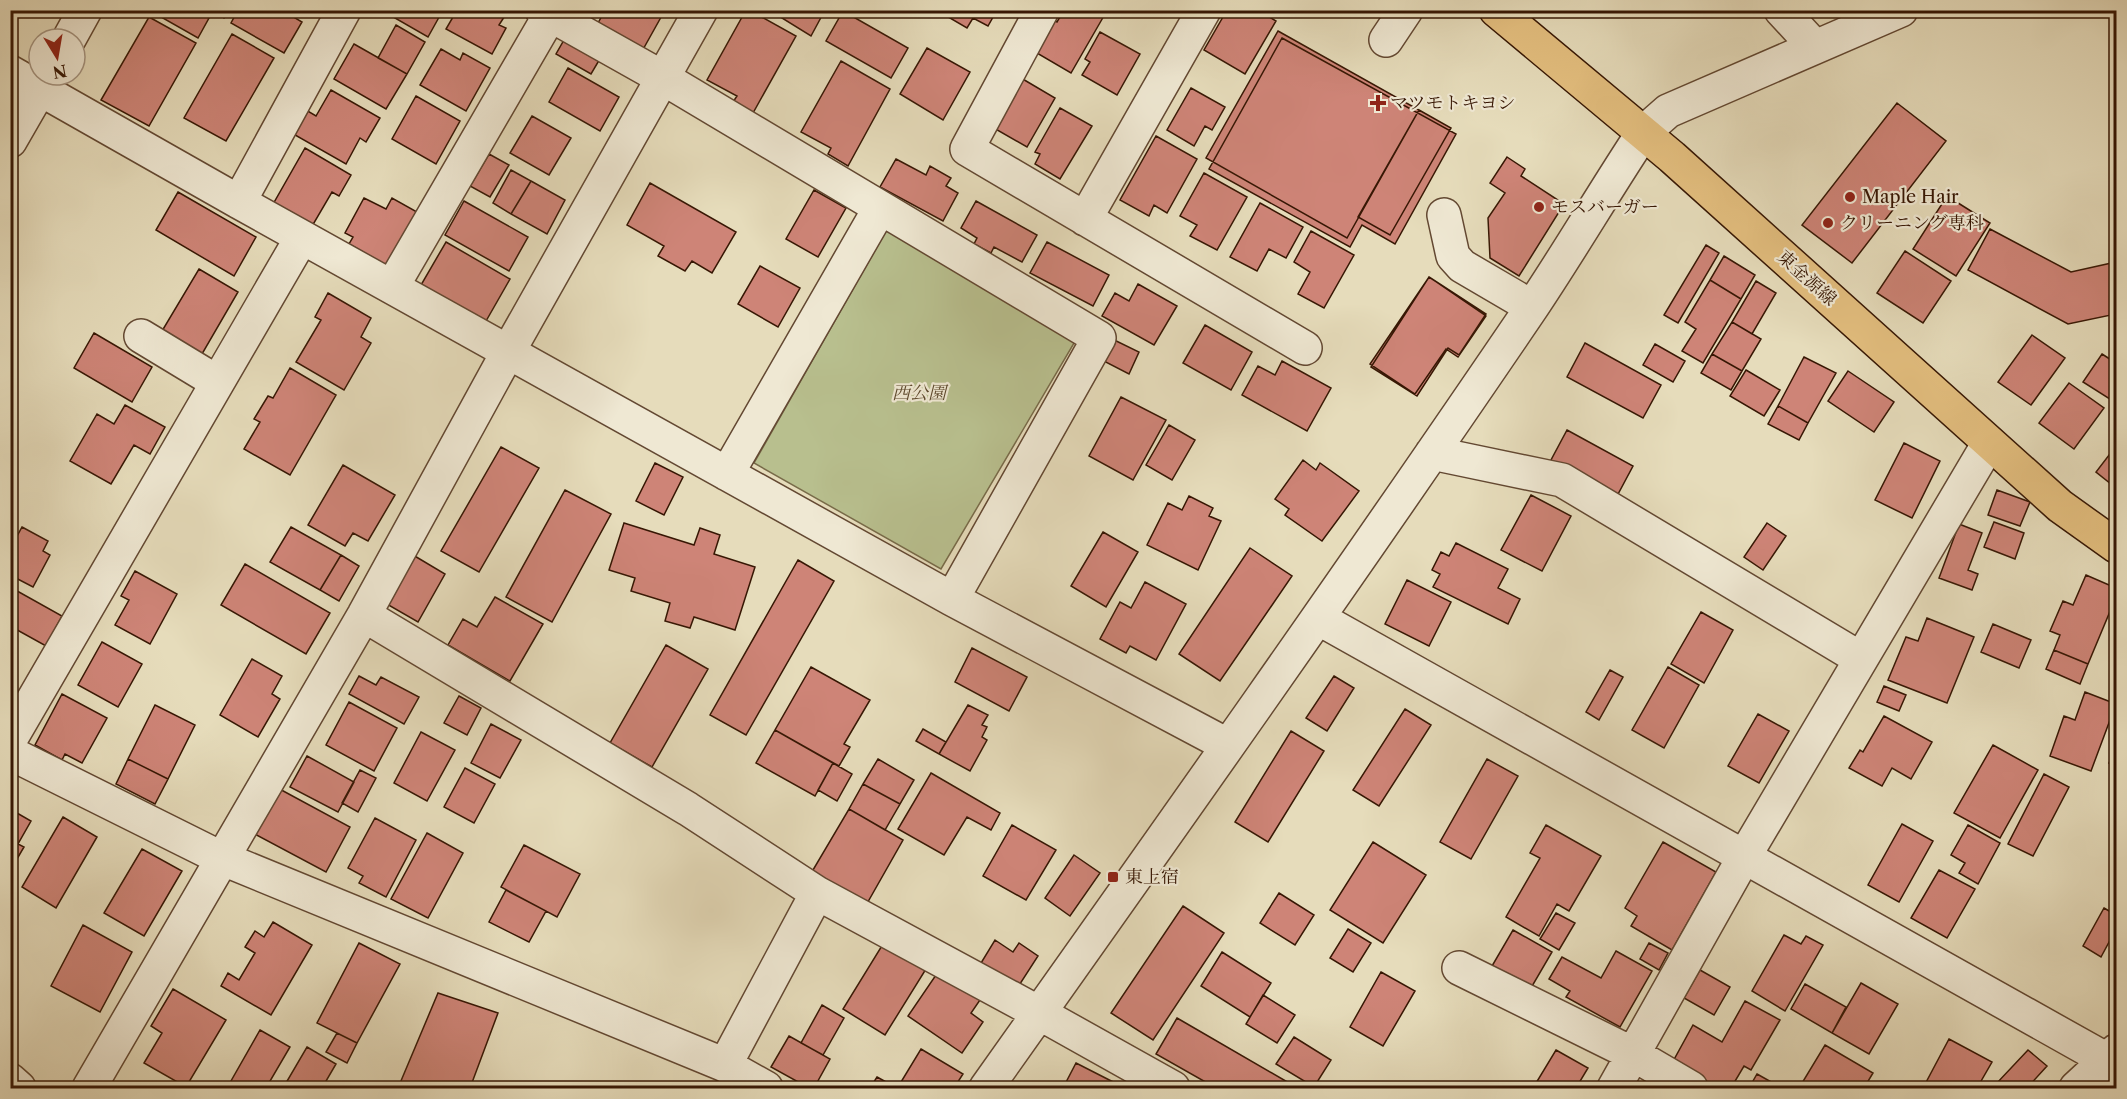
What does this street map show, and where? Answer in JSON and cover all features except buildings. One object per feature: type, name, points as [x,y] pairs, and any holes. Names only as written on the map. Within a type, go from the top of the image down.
[{"type":"main road","name":"東金源線","points":[[1496,10],[1688,171],[2060,506],[2116,546]]},
{"type":"street","points":[[76,27],[85,10]]},
{"type":"street","points":[[239,202],[344,10]]},
{"type":"street","points":[[89,1089],[364,615],[508,352],[701,10]]},
{"type":"street","points":[[1042,10],[967,149],[1305,348]]},
{"type":"street","points":[[1085,219],[1204,10]]},
{"type":"street","points":[[1386,40],[1406,10]]},
{"type":"street","points":[[1781,10],[1815,47]]},
{"type":"street","points":[[986,1089],[1432,453],[1532,307],[1643,133],[1668,111],[1901,10]]},
{"type":"street","points":[[392,287],[546,13],[663,78],[1099,338],[952,599]]},
{"type":"street","points":[[10,72],[27,77]]},
{"type":"street","points":[[10,141],[42,87]]},
{"type":"street","points":[[53,87],[239,202],[952,599],[1227,745]]},
{"type":"street","points":[[727,474],[880,208]]},
{"type":"street","points":[[1444,215],[1453,256],[1462,266],[1532,307]]},
{"type":"street","points":[[10,740],[302,237]]},
{"type":"street","points":[[141,336],[218,382]]},
{"type":"street","points":[[1614,1089],[1744,857],[1989,443]]},
{"type":"street","points":[[1432,453],[1562,480],[1861,659]]},
{"type":"street","points":[[364,615],[688,808],[818,893],[1173,1089]]},
{"type":"street","points":[[1318,618],[1744,857],[2112,1055],[2076,1089]]},
{"type":"street","points":[[10,753],[221,858],[726,1065],[766,1089]]},
{"type":"street","points":[[726,1065],[818,893]]},
{"type":"street","points":[[1459,968],[1633,1054],[1691,1089]]},
{"type":"street","points":[[10,1080],[19,1089]]},
{"type":"green space","name":"西公園","points":[[887,229],[1077,338],[941,569],[754,463]]},
{"type":"place","name":"マツモトキヨシ","points":[[1378,103]]},
{"type":"place","name":"Maple Hair","points":[[1850,197]]},
{"type":"place","name":"モスバーガー","points":[[1539,207]]},
{"type":"place","name":"クリーニング専科","points":[[1828,223]]},
{"type":"place","name":"東上宿","points":[[1113,877]]}]
